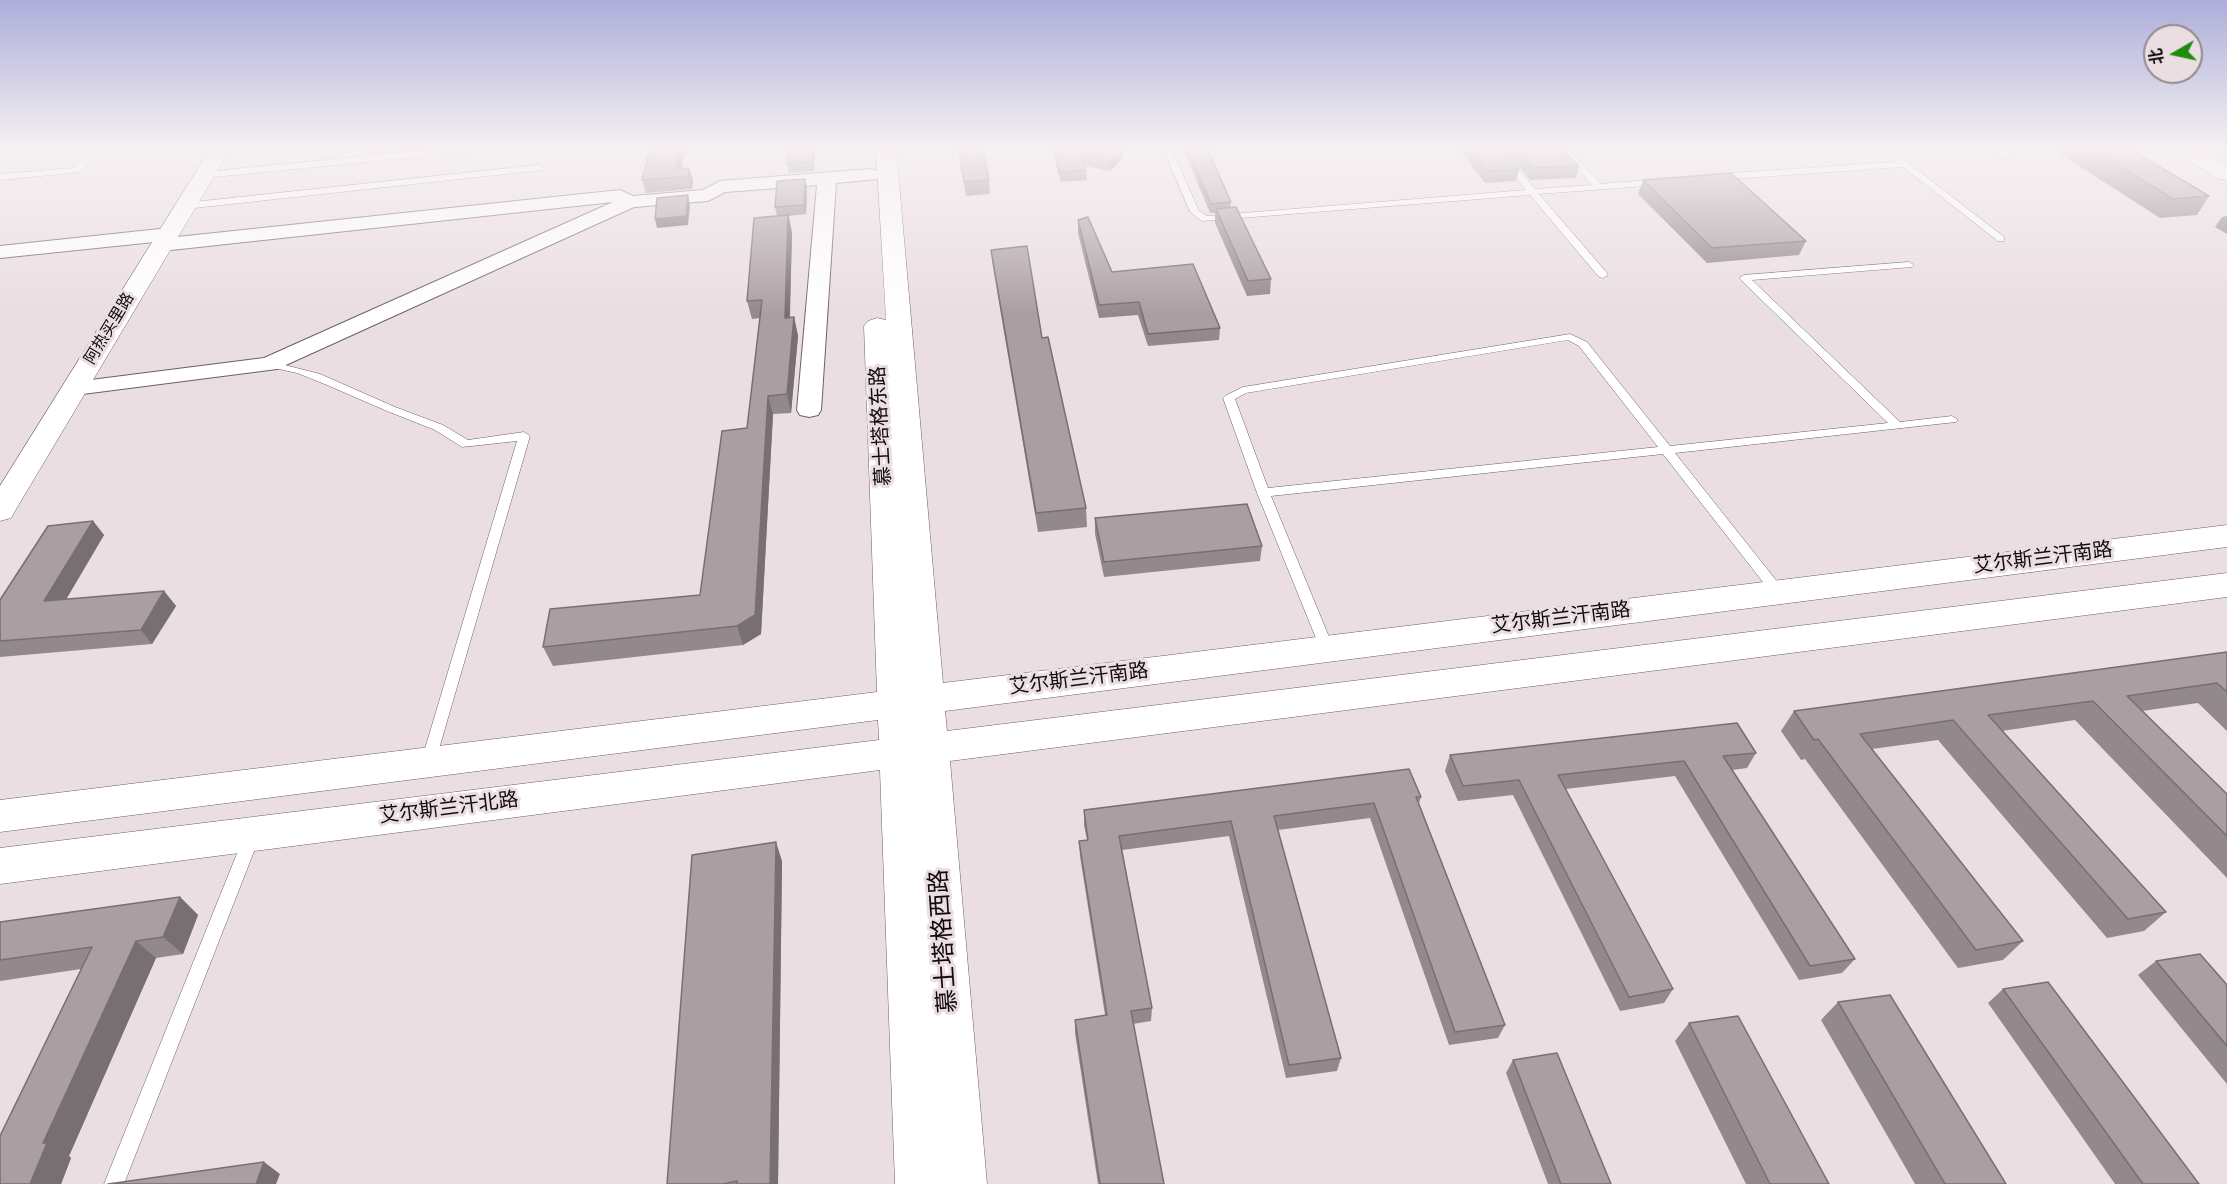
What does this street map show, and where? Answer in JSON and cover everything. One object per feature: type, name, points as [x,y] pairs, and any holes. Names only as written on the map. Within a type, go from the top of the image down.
[{"type":"main road","name":"阿热买里路","points":[[0,510],[187,203]]},
{"type":"main road","name":"慕士塔格东路","points":[[872,203],[911,701]]},
{"type":"main road","name":"慕士塔格东路","points":[[888,203],[911,701]]},
{"type":"main road","name":"艾尔斯兰汗南路","points":[[911,701],[2227,536]]},
{"type":"main road","points":[[914,750],[2227,585]]},
{"type":"main road","name":"慕士塔格西路","points":[[911,701],[914,750],[920,1184]]},
{"type":"main road","points":[[0,816],[911,701]]},
{"type":"main road","name":"慕士塔格西路","points":[[914,750],[962,1184]]},
{"type":"main road","name":"艾尔斯兰汗北路","points":[[0,866],[914,750]]},
{"type":"street","points":[[0,252],[543,203]]},
{"type":"street","points":[[75,388],[269,364],[627,203]]},
{"type":"street","points":[[809,410],[825,203]]},
{"type":"lane","points":[[185,207],[219,203]]},
{"type":"lane","points":[[1191,203],[1195,212],[1205,219],[1389,203]]},
{"type":"lane","points":[[1542,203],[1603,275]]},
{"type":"lane","points":[[1955,203],[2001,239]]},
{"type":"lane","points":[[1898,426],[1744,278],[1909,265]]},
{"type":"lane","points":[[1327,649],[1263,493],[1229,398],[1243,390],[1570,337],[1583,344],[1778,592]]},
{"type":"lane","points":[[269,364],[294,367],[392,410],[452,431],[466,444],[524,436],[429,762]]},
{"type":"lane","points":[[1263,493],[1952,420]]},
{"type":"lane","points":[[114,1184],[252,834]]},
{"type":"building","points":[[656,203],[687,203],[686,216],[655,219]]},
{"type":"building","points":[[775,203],[804,203],[804,205],[775,207]]},
{"type":"building","points":[[1667,203],[1764,203],[1806,241],[1712,248]]},
{"type":"building","points":[[1236,207],[1271,279],[1248,281],[1216,209]]},
{"type":"building","points":[[788,215],[785,318],[794,317],[787,394],[768,396],[755,615],[737,626],[543,647],[550,609],[700,595],[722,431],[747,428],[762,300],[747,301],[754,218]]},
{"type":"building","points":[[1088,217],[1112,272],[1193,264],[1220,328],[1148,334],[1139,302],[1099,305],[1078,220]]},
{"type":"building","points":[[1027,246],[1042,338],[1048,337],[1086,508],[1036,513],[991,250]]},
{"type":"building","points":[[1247,504],[1262,546],[1104,562],[1095,518]]},
{"type":"building","points":[[93,521],[44,601],[164,591],[141,630],[0,641],[0,600],[48,526]]},
{"type":"building","points":[[2227,652],[2227,692],[2217,683],[2127,696],[2227,794],[2227,836],[2093,701],[1988,715],[2166,912],[2128,919],[1953,720],[1860,734],[2023,941],[1976,950],[1818,739],[1814,740],[1794,711]]},
{"type":"building","points":[[1737,723],[1756,753],[1723,756],[1855,959],[1810,966],[1684,761],[1558,775],[1673,989],[1629,997],[1519,780],[1463,786],[1450,755]]},
{"type":"building","points":[[1409,769],[1421,797],[1416,797],[1505,1025],[1455,1032],[1374,803],[1274,816],[1341,1058],[1289,1065],[1231,821],[1119,836],[1152,1008],[1131,1011],[1164,1184],[1100,1184],[1075,1020],[1107,1015],[1079,841],[1088,840],[1084,810]]},
{"type":"building","points":[[776,842],[770,1184],[737,1184],[737,1181],[723,1184],[667,1184],[692,855]]},
{"type":"building","points":[[180,897],[163,937],[136,941],[43,1143],[47,1143],[30,1184],[0,1184],[0,1136],[92,947],[0,960],[0,922]]},
{"type":"building","points":[[2200,954],[2227,985],[2227,1046],[2156,961]]},
{"type":"building","points":[[2048,982],[2199,1184],[2143,1184],[2003,989]]},
{"type":"building","points":[[1890,995],[2006,1184],[1945,1184],[1838,1002]]},
{"type":"building","points":[[1738,1016],[1829,1184],[1770,1184],[1689,1023]]},
{"type":"building","points":[[1557,1053],[1611,1184],[1561,1184],[1513,1060]]},
{"type":"building","points":[[264,1162],[256,1184],[108,1184]]}]
